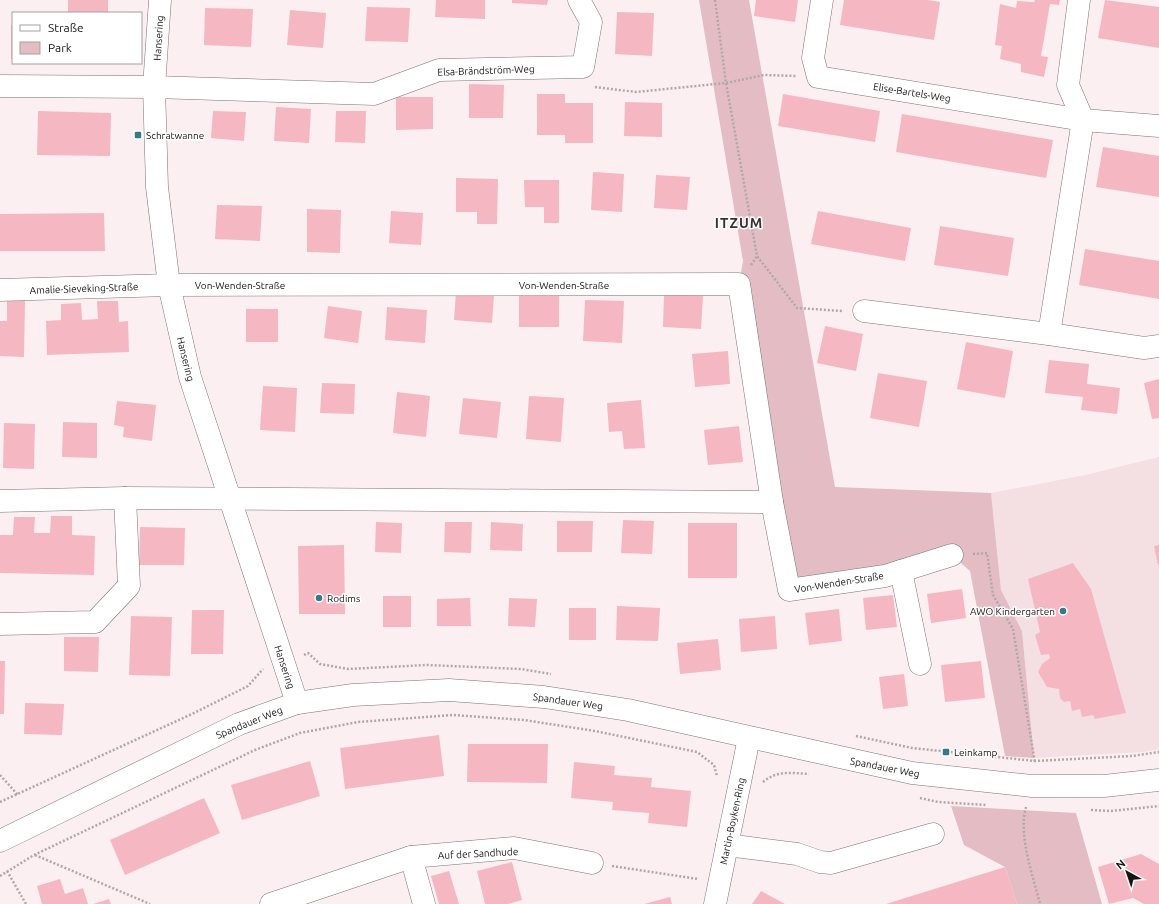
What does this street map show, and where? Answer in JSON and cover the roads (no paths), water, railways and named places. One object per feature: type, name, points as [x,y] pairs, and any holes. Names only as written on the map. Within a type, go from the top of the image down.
[{"type":"street","name":"Hansering","points":[[160,0],[154,87],[157,187],[169,286],[190,377],[297,703]]},
{"type":"street","name":"Elsa-Brändström-Weg","points":[[154,87],[374,94],[439,70],[583,67],[591,22],[580,0]]},
{"type":"street","name":"Elise-Bartels-Weg","points":[[822,0],[813,58],[818,77],[1083,120],[1159,126]]},
{"type":"street","points":[[1049,334],[1083,120],[1068,85],[1079,0]]},
{"type":"street","points":[[0,86],[154,87]]},
{"type":"street","name":"Von-Wenden-Straße","points":[[169,286],[739,284],[772,502],[789,590],[885,576],[952,555]]},
{"type":"street","name":"Amalie-Sieveking-Straße","points":[[0,290],[169,286]]},
{"type":"street","points":[[864,312],[1049,334],[1144,348],[1159,346]]},
{"type":"street","points":[[0,624],[95,622],[129,586],[125,498]]},
{"type":"street","points":[[0,501],[125,498],[230,500],[772,502]]},
{"type":"street","points":[[901,570],[920,664]]},
{"type":"street","name":"Spandauer Weg","points":[[0,841],[239,724],[297,703],[352,695],[449,690],[544,697],[628,710],[912,773],[1032,786],[1104,786],[1159,780]]},
{"type":"street","name":"Martin-Boyken-Ring","points":[[715,904],[750,738]]},
{"type":"street","points":[[728,845],[797,854],[820,862],[831,862],[933,834]]},
{"type":"street","name":"Auf der Sandhude","points":[[271,904],[411,857],[514,848],[592,863]]},
{"type":"street","points":[[411,857],[424,904]]},
{"type":"place","name":"Schratwanne","points":[[138,135]]},
{"type":"place","name":"Rodims","points":[[319,598]]},
{"type":"place","name":"AWO Kindergarten","points":[[1063,611]]},
{"type":"place","name":"Leinkamp","points":[[946,752]]},
{"type":"district","name":"ITZUM","points":[[739,223]]}]
